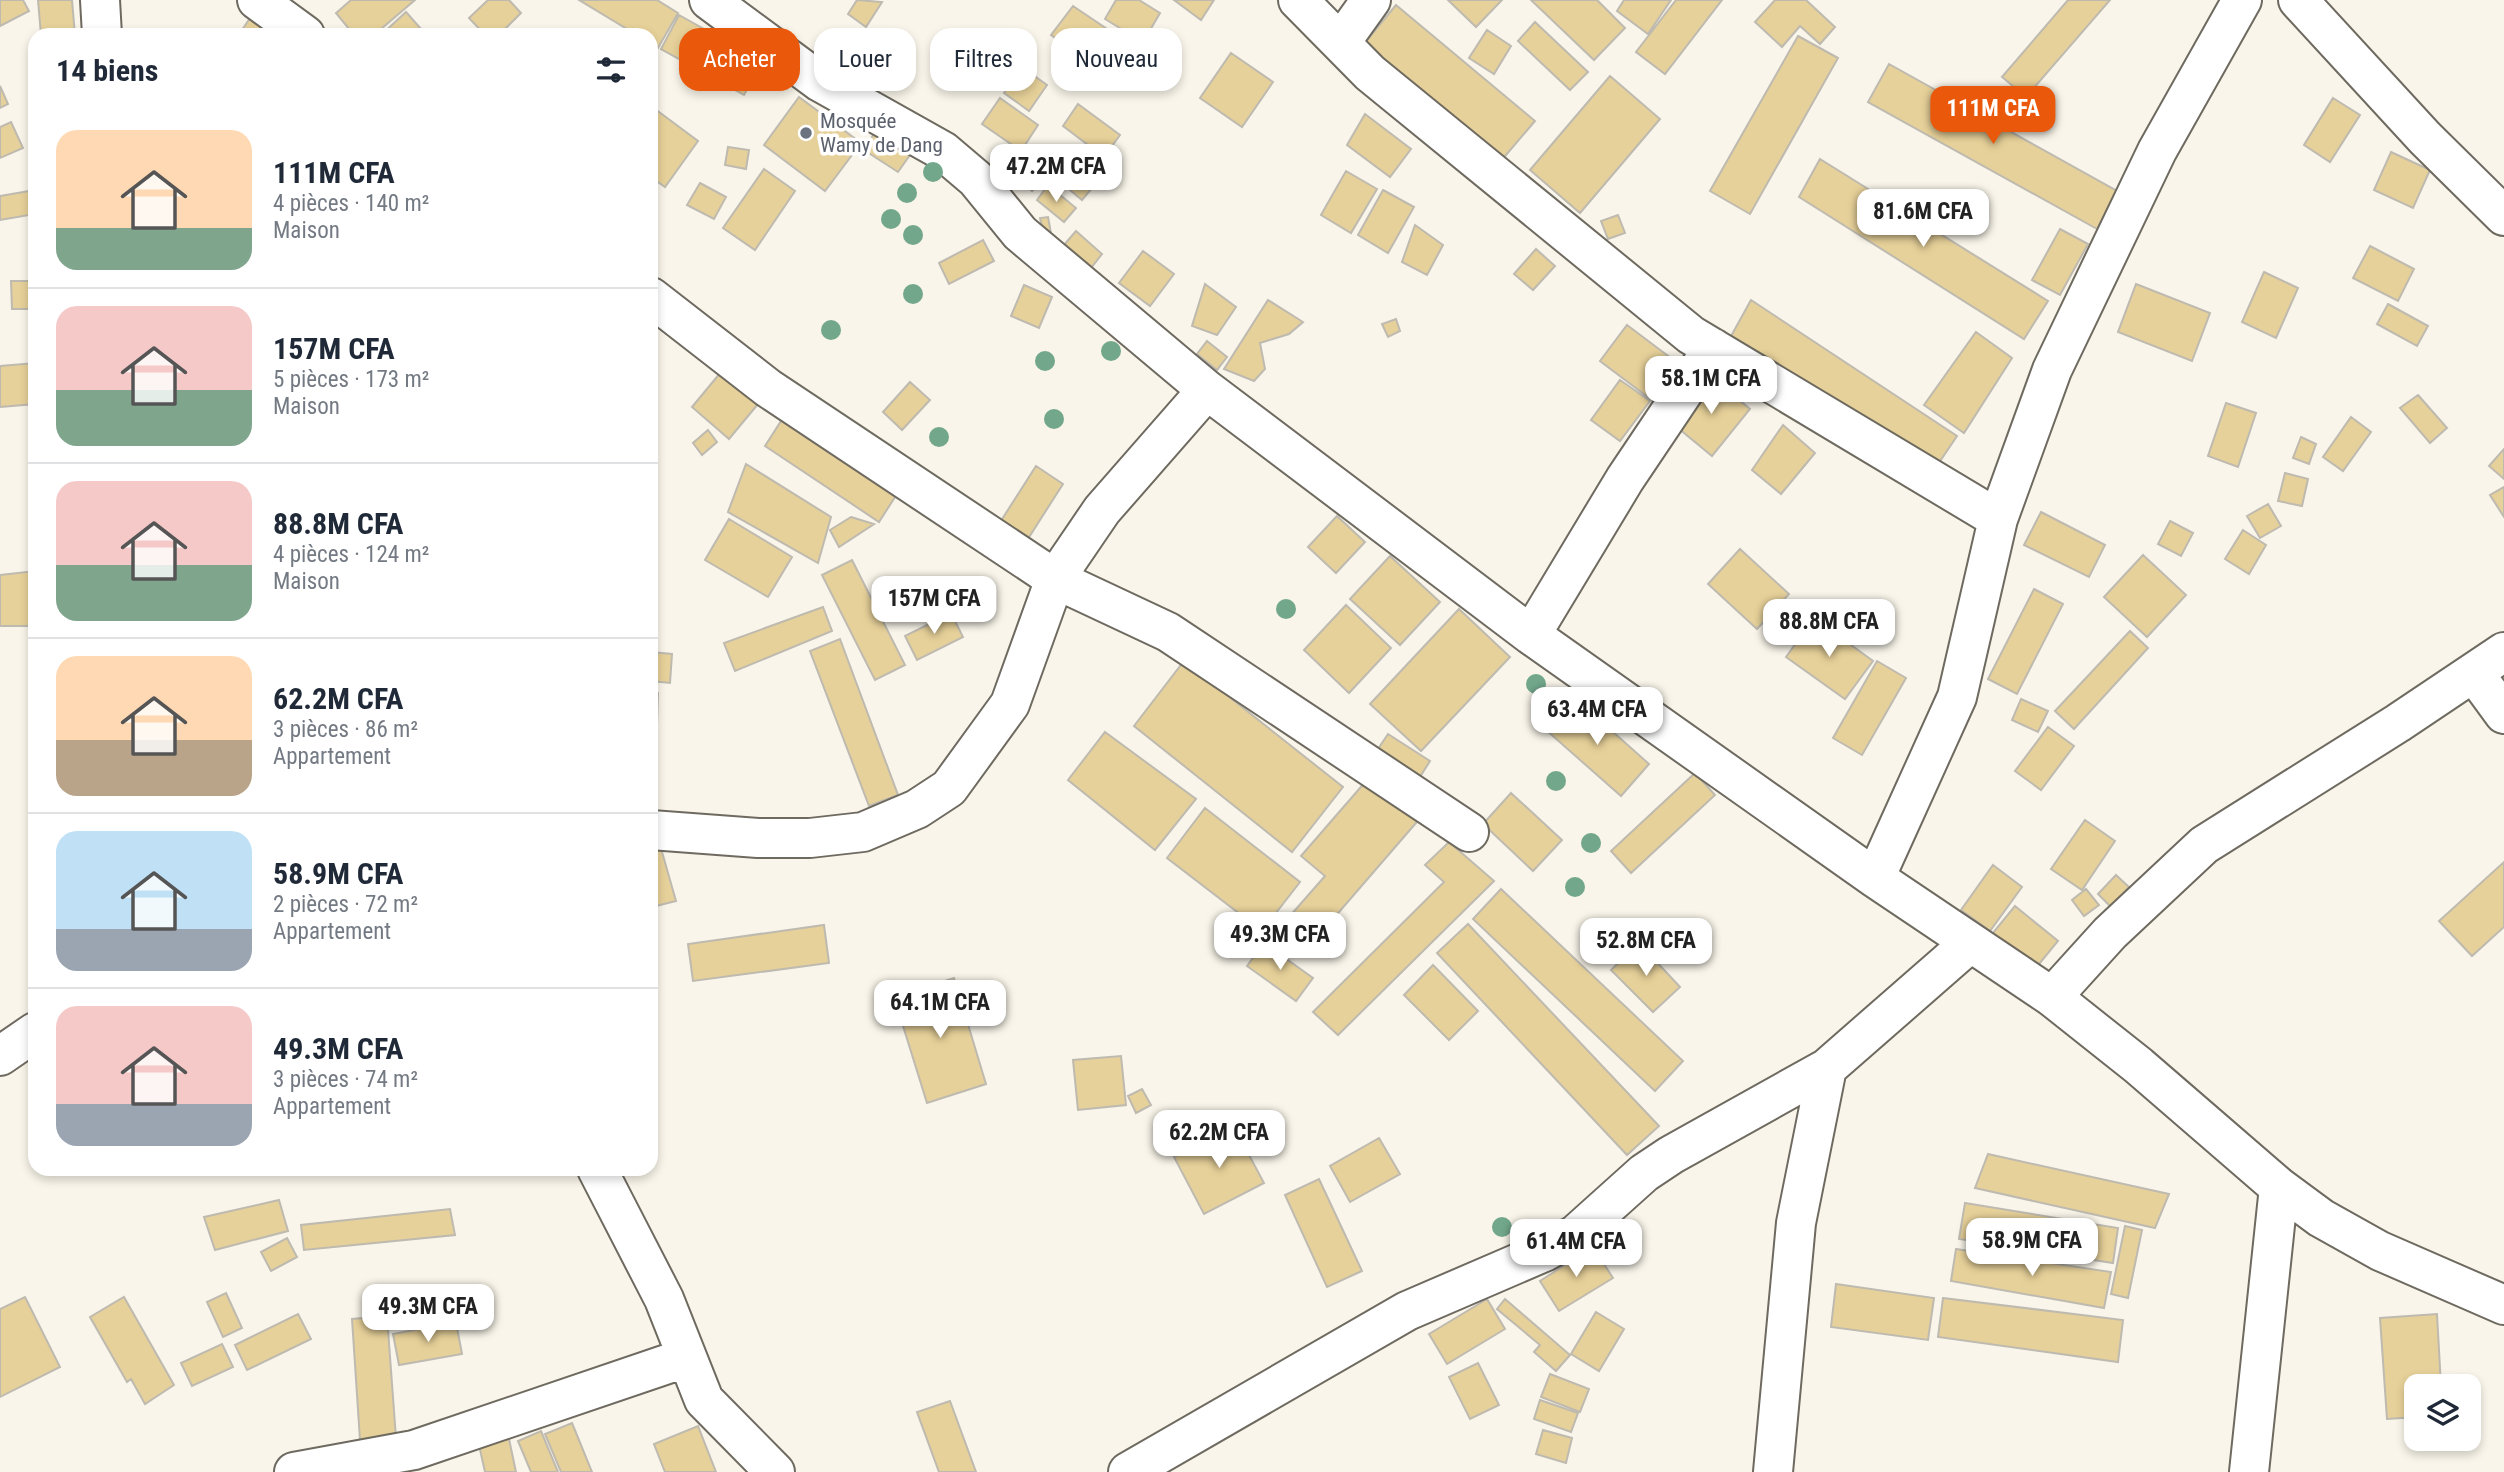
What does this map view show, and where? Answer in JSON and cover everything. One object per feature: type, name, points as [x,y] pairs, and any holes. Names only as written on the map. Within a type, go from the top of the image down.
[{"type":"street","points":[[100,0],[102,28]]},
{"type":"street","points":[[257,0],[295,28]]},
{"type":"street","points":[[709,0],[820,82],[943,151],[976,179],[1020,233],[1207,390],[1531,635],[1875,878],[2052,997],[2139,1066],[2278,1187],[2321,1218],[2380,1251],[2504,1305]]},
{"type":"street","points":[[1298,0],[1370,73],[1691,335],[1998,519]]},
{"type":"street","points":[[1341,42],[1371,0]]},
{"type":"street","points":[[1875,878],[1957,697],[1998,519],[2052,370],[2157,151],[2242,0]]},
{"type":"street","points":[[2298,0],[2426,138],[2504,216]]},
{"type":"street","points":[[658,302],[768,388],[1055,579],[1168,632],[1469,832]]},
{"type":"street","points":[[1531,635],[1625,479],[1713,348]]},
{"type":"street","points":[[658,831],[758,838],[810,838],[863,832],[917,809],[949,788],[1010,704],[1055,579],[1102,510],[1207,390]]},
{"type":"street","points":[[2052,997],[2110,933],[2204,845],[2489,663],[2504,714]]},
{"type":"street","points":[[1128,1472],[1407,1311],[1544,1252],[1575,1235],[1644,1173],[1671,1155],[1827,1068],[1970,943]]},
{"type":"street","points":[[0,1056],[28,1037]]},
{"type":"street","points":[[1773,1472],[1796,1223],[1827,1068]]},
{"type":"street","points":[[601,1176],[664,1298],[685,1358],[704,1400],[775,1472]]},
{"type":"street","points":[[2249,1472],[2278,1187]]},
{"type":"street","points":[[294,1472],[414,1450],[685,1358]]},
{"type":"building","points":[[0,0],[23,0],[29,11],[0,26]]},
{"type":"building","points":[[38,0],[72,0],[74,28],[40,28]]},
{"type":"building","points":[[351,0],[415,0],[382,28],[348,28],[336,13]]},
{"type":"building","points":[[488,0],[509,0],[521,13],[506,28],[478,28],[469,18]]},
{"type":"building","points":[[579,0],[657,0],[678,13],[658,48],[658,28],[625,28]]},
{"type":"building","points":[[857,0],[882,2],[866,27],[848,14]]},
{"type":"building","points":[[1116,0],[1139,0],[1160,13],[1151,28],[1120,28],[1105,19]]},
{"type":"building","points":[[1174,0],[1214,0],[1201,20]]},
{"type":"building","points":[[1448,0],[1502,0],[1476,27]]},
{"type":"building","points":[[1531,0],[1597,0],[1625,28],[1594,60]]},
{"type":"building","points":[[1624,0],[1671,0],[1648,34],[1617,11]]},
{"type":"building","points":[[1676,0],[1722,0],[1665,74],[1636,52]]},
{"type":"building","points":[[1775,0],[1806,0],[1835,27],[1820,44],[1800,26],[1782,47],[1755,22]]},
{"type":"building","points":[[2068,0],[2110,0],[2026,97],[2002,77]]},
{"type":"building","points":[[1396,5],[1535,121],[1500,162],[1362,46]]},
{"type":"building","points":[[1073,6],[1106,28],[1056,28]]},
{"type":"building","points":[[406,12],[420,28],[389,28]]},
{"type":"building","points":[[679,15],[702,28],[679,28],[679,59],[661,49]]},
{"type":"building","points":[[250,18],[263,28],[243,28]]},
{"type":"building","points":[[1535,22],[1588,72],[1570,90],[1518,41]]},
{"type":"building","points":[[1487,30],[1511,46],[1494,74],[1469,58]]},
{"type":"building","points":[[1798,36],[1838,58],[1750,214],[1710,191]]},
{"type":"building","points":[[1231,53],[1273,82],[1242,127],[1200,98]]},
{"type":"building","points":[[1889,64],[2117,191],[2097,229],[1868,102]]},
{"type":"building","points":[[1610,76],[1660,119],[1580,213],[1530,170]]},
{"type":"building","points":[[1037,78],[1047,85],[1029,111],[1004,93],[1037,91]]},
{"type":"building","points":[[0,86],[8,104],[0,108]]},
{"type":"building","points":[[799,97],[861,143],[825,191],[764,145]]},
{"type":"building","points":[[1000,98],[1038,125],[1021,151],[982,124]]},
{"type":"building","points":[[2333,98],[2360,115],[2330,162],[2304,145]]},
{"type":"building","points":[[1078,104],[1120,135],[1104,157],[1063,126]]},
{"type":"building","points":[[658,111],[698,141],[665,187],[658,182]]},
{"type":"building","points":[[1365,114],[1411,149],[1390,177],[1347,145]]},
{"type":"building","points":[[11,122],[23,148],[0,158],[0,127]]},
{"type":"building","points":[[875,132],[910,155],[898,172],[864,150]]},
{"type":"building","points":[[728,147],[749,150],[746,169],[725,165]]},
{"type":"building","points":[[1072,150],[1102,176],[1082,200],[1052,175]]},
{"type":"building","points":[[2391,152],[2430,170],[2413,208],[2374,190]]},
{"type":"building","points":[[1024,153],[1047,175],[1032,191],[1009,168]]},
{"type":"building","points":[[1820,159],[2048,301],[2024,339],[1799,197]]},
{"type":"building","points":[[764,169],[795,191],[755,250],[723,228]]},
{"type":"building","points":[[1346,171],[1377,189],[1351,233],[1321,215]]},
{"type":"building","points":[[700,183],[726,197],[714,219],[687,205]]},
{"type":"building","points":[[1048,185],[1076,208],[1064,222],[1037,200]]},
{"type":"building","points":[[1383,190],[1414,207],[1388,253],[1358,235]]},
{"type":"building","points":[[28,191],[28,215],[0,220],[0,196]]},
{"type":"building","points":[[1618,215],[1625,233],[1608,239],[1601,221]]},
{"type":"building","points":[[1048,217],[1051,233],[1044,235],[1040,218]]},
{"type":"building","points":[[1415,225],[1443,245],[1427,275],[1402,262]]},
{"type":"building","points":[[2060,229],[2088,244],[2060,295],[2032,280]]},
{"type":"building","points":[[1076,231],[1102,254],[1091,268],[1064,245]]},
{"type":"building","points":[[983,240],[994,261],[949,284],[939,263]]},
{"type":"building","points":[[2370,246],[2414,269],[2398,301],[2353,278]]},
{"type":"building","points":[[1536,249],[1555,266],[1533,290],[1514,274]]},
{"type":"building","points":[[1143,251],[1174,274],[1150,306],[1119,283]]},
{"type":"building","points":[[2264,272],[2298,288],[2276,338],[2242,322]]},
{"type":"building","points":[[11,281],[28,281],[28,309],[12,309]]},
{"type":"building","points":[[1205,284],[1236,307],[1217,335],[1192,326]]},
{"type":"building","points":[[2136,284],[2210,313],[2192,361],[2118,332]]},
{"type":"building","points":[[1024,285],[1052,297],[1039,328],[1011,316]]},
{"type":"building","points":[[1268,300],[1303,322],[1289,334],[1260,343],[1265,369],[1254,381],[1224,369]]},
{"type":"building","points":[[1751,300],[1957,436],[1932,473],[1730,338]]},
{"type":"building","points":[[2388,304],[2428,326],[2417,346],[2377,324]]},
{"type":"building","points":[[1396,319],[1400,331],[1388,337],[1382,324]]},
{"type":"building","points":[[1627,325],[1684,368],[1657,404],[1600,361]]},
{"type":"building","points":[[1976,332],[2012,358],[1964,433],[1924,405]]},
{"type":"building","points":[[1207,341],[1227,357],[1217,370],[1197,354]]},
{"type":"building","points":[[28,364],[28,405],[0,407],[0,366]]},
{"type":"building","points":[[721,372],[758,404],[729,439],[692,407]]},
{"type":"building","points":[[1710,376],[1750,409],[1712,456],[1672,423]]},
{"type":"building","points":[[1620,380],[1650,401],[1620,441],[1591,420]]},
{"type":"building","points":[[910,382],[930,400],[902,430],[883,412]]},
{"type":"building","points":[[2418,395],[2447,428],[2430,443],[2400,408]]},
{"type":"building","points":[[2226,403],[2256,413],[2238,467],[2208,456]]},
{"type":"building","points":[[2351,417],[2371,432],[2343,471],[2323,457]]},
{"type":"building","points":[[783,418],[897,494],[879,522],[765,446]]},
{"type":"building","points":[[1783,425],[1815,453],[1781,494],[1752,470]]},
{"type":"building","points":[[708,430],[717,442],[702,455],[693,443]]},
{"type":"building","points":[[2301,437],[2316,444],[2309,464],[2293,458]]},
{"type":"building","points":[[2504,449],[2504,479],[2489,466]]},
{"type":"building","points":[[746,464],[831,517],[818,563],[728,512]]},
{"type":"building","points":[[1036,466],[1063,484],[1024,545],[997,527]]},
{"type":"building","points":[[2285,473],[2308,479],[2302,506],[2278,501]]},
{"type":"building","points":[[2504,487],[2504,517],[2490,495]]},
{"type":"building","points":[[2268,504],[2281,526],[2260,538],[2247,516]]},
{"type":"building","points":[[2041,512],[2105,545],[2089,577],[2024,545]]},
{"type":"building","points":[[1337,516],[1365,542],[1336,573],[1308,547]]},
{"type":"building","points":[[851,517],[874,524],[839,547],[830,530]]},
{"type":"building","points":[[729,519],[792,557],[768,597],[705,560]]},
{"type":"building","points":[[2170,521],[2193,533],[2181,556],[2158,544]]},
{"type":"building","points":[[2243,530],[2266,545],[2249,574],[2225,559]]},
{"type":"building","points":[[1740,549],[1789,594],[1757,629],[1708,584]]},
{"type":"building","points":[[2143,555],[2186,595],[2147,637],[2104,597]]},
{"type":"building","points":[[1390,556],[1440,602],[1400,645],[1350,599]]},
{"type":"building","points":[[852,560],[905,665],[875,680],[822,575]]},
{"type":"building","points":[[28,572],[28,626],[0,626],[0,575]]},
{"type":"building","points":[[2034,589],[2063,604],[2017,694],[1988,679]]},
{"type":"building","points":[[1346,605],[1391,648],[1349,693],[1304,650]]},
{"type":"building","points":[[823,607],[832,631],[735,671],[724,643]]},
{"type":"building","points":[[1459,609],[1510,657],[1421,751],[1370,704]]},
{"type":"building","points":[[951,613],[963,637],[917,660],[905,636]]},
{"type":"building","points":[[1814,618],[1873,661],[1845,699],[1786,657]]},
{"type":"building","points":[[2130,631],[2148,648],[2074,729],[2055,711]]},
{"type":"building","points":[[840,639],[898,795],[869,806],[810,651]]},
{"type":"building","points":[[658,653],[672,654],[670,683],[658,682]]},
{"type":"building","points":[[1184,661],[1343,787],[1292,852],[1134,726]]},
{"type":"building","points":[[1877,661],[1906,678],[1862,755],[1833,738]]},
{"type":"building","points":[[1574,697],[1649,764],[1621,796],[1546,730]]},
{"type":"building","points":[[2021,699],[2048,711],[2038,732],[2012,720]]},
{"type":"building","points":[[2048,727],[2074,746],[2041,790],[2015,771]]},
{"type":"building","points":[[1105,732],[1196,799],[1155,850],[1068,780]]},
{"type":"building","points":[[1388,734],[1430,761],[1418,780],[1376,752]]},
{"type":"building","points":[[1373,773],[1422,816],[1301,956],[1275,933],[1325,876],[1301,856]]},
{"type":"building","points":[[1695,773],[1715,795],[1631,873],[1611,851]]},
{"type":"building","points":[[1511,793],[1562,840],[1533,871],[1483,824]]},
{"type":"building","points":[[1205,808],[1300,882],[1262,931],[1167,858]]},
{"type":"building","points":[[2085,820],[2115,841],[2082,890],[2051,869]]},
{"type":"building","points":[[1449,842],[1494,881],[1338,1035],[1313,1012],[1444,882],[1425,865]]},
{"type":"building","points":[[658,845],[676,901],[658,906]]},
{"type":"building","points":[[2504,862],[2504,927],[2472,956],[2439,921]]},
{"type":"building","points":[[1993,865],[2022,887],[1990,931],[1961,910]]},
{"type":"building","points":[[2116,875],[2129,887],[2111,907],[2098,894]]},
{"type":"building","points":[[1501,889],[1683,1061],[1655,1091],[1473,919]]},
{"type":"building","points":[[2086,889],[2099,905],[2084,916],[2072,900]]},
{"type":"building","points":[[2015,906],[2058,941],[2035,969],[1992,934]]},
{"type":"building","points":[[1468,924],[1659,1126],[1627,1155],[1437,953]]},
{"type":"building","points":[[824,925],[829,963],[693,981],[688,944]]},
{"type":"building","points":[[1264,943],[1313,978],[1296,1001],[1247,966]]},
{"type":"building","points":[[1639,943],[1680,987],[1653,1012],[1611,970]]},
{"type":"building","points":[[1433,965],[1478,1011],[1449,1040],[1404,995]]},
{"type":"building","points":[[954,978],[986,1084],[927,1103],[894,997]]},
{"type":"building","points":[[1121,1056],[1126,1105],[1078,1110],[1073,1060]]},
{"type":"building","points":[[1142,1089],[1151,1105],[1136,1113],[1128,1096]]},
{"type":"building","points":[[1233,1125],[1264,1183],[1204,1214],[1174,1157]]},
{"type":"building","points":[[1379,1138],[1400,1174],[1350,1202],[1330,1166]]},
{"type":"building","points":[[1988,1154],[2169,1194],[2155,1228],[1975,1188]]},
{"type":"building","points":[[1319,1179],[1362,1271],[1327,1287],[1285,1195]]},
{"type":"building","points":[[279,1200],[288,1231],[215,1250],[204,1217]]},
{"type":"building","points":[[1965,1203],[2118,1228],[2113,1263],[1959,1239]]},
{"type":"building","points":[[450,1209],[455,1235],[304,1250],[301,1225]]},
{"type":"building","points":[[2125,1226],[2142,1230],[2128,1298],[2111,1294]]},
{"type":"building","points":[[287,1238],[297,1257],[271,1271],[261,1252]]},
{"type":"building","points":[[1593,1247],[1613,1278],[1559,1311],[1540,1281]]},
{"type":"building","points":[[1956,1249],[2111,1272],[2104,1308],[1951,1281]]},
{"type":"building","points":[[1836,1284],[1934,1298],[1928,1340],[1831,1327]]},
{"type":"building","points":[[226,1293],[242,1328],[223,1337],[207,1302]]},
{"type":"building","points":[[25,1297],[60,1367],[0,1397],[0,1309]]},
{"type":"building","points":[[124,1297],[174,1385],[145,1404],[131,1379],[127,1382],[90,1317]]},
{"type":"building","points":[[1943,1298],[2123,1320],[2118,1362],[1938,1337]]},
{"type":"building","points":[[1487,1299],[1505,1329],[1447,1364],[1429,1334]]},
{"type":"building","points":[[1505,1299],[1570,1355],[1556,1371],[1534,1352],[1540,1345],[1497,1309]]},
{"type":"building","points":[[1596,1312],[1624,1329],[1599,1371],[1571,1354]]},
{"type":"building","points":[[298,1314],[311,1339],[247,1370],[235,1345]]},
{"type":"building","points":[[2437,1314],[2440,1374],[2404,1374],[2404,1418],[2387,1419],[2380,1318]]},
{"type":"building","points":[[387,1316],[396,1438],[360,1440],[352,1319]]},
{"type":"building","points":[[456,1322],[462,1354],[399,1365],[393,1334]]},
{"type":"building","points":[[222,1344],[233,1367],[192,1386],[181,1363]]},
{"type":"building","points":[[1478,1363],[1499,1405],[1470,1419],[1449,1377]]},
{"type":"building","points":[[1550,1374],[1589,1389],[1580,1412],[1541,1397]]},
{"type":"building","points":[[1540,1400],[1578,1413],[1571,1432],[1534,1419]]},
{"type":"building","points":[[950,1401],[976,1472],[939,1472],[917,1412]]},
{"type":"building","points":[[572,1423],[592,1472],[561,1472],[545,1434]]},
{"type":"building","points":[[698,1426],[716,1472],[665,1472],[654,1444]]},
{"type":"building","points":[[1543,1430],[1572,1438],[1566,1463],[1536,1454]]},
{"type":"building","points":[[541,1431],[558,1472],[531,1472],[518,1441]]},
{"type":"building","points":[[509,1439],[516,1472],[485,1472],[479,1445]]},
{"type":"place","name":"Mosquée Wamy de Dang","points":[[806,133]]}]
